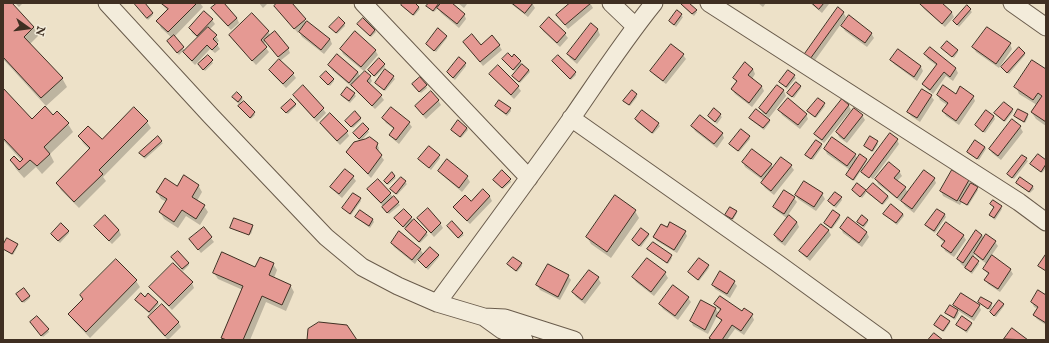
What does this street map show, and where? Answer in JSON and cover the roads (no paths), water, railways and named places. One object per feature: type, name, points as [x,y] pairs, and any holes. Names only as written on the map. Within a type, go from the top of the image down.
[{"type":"street","points":[[107,3],[210,115],[326,237],[362,267],[398,286],[437,303],[484,317],[505,318],[574,340]]},
{"type":"street","points":[[363,3],[529,178]]},
{"type":"street","points":[[611,3],[635,26]]},
{"type":"street","points":[[437,303],[572,118],[635,26],[654,3]]},
{"type":"street","points":[[709,3],[1019,202],[1046,222]]},
{"type":"street","points":[[1012,3],[1046,27]]},
{"type":"street","points":[[572,118],[883,340]]},
{"type":"street","points":[[484,317],[502,330],[524,340]]}]
